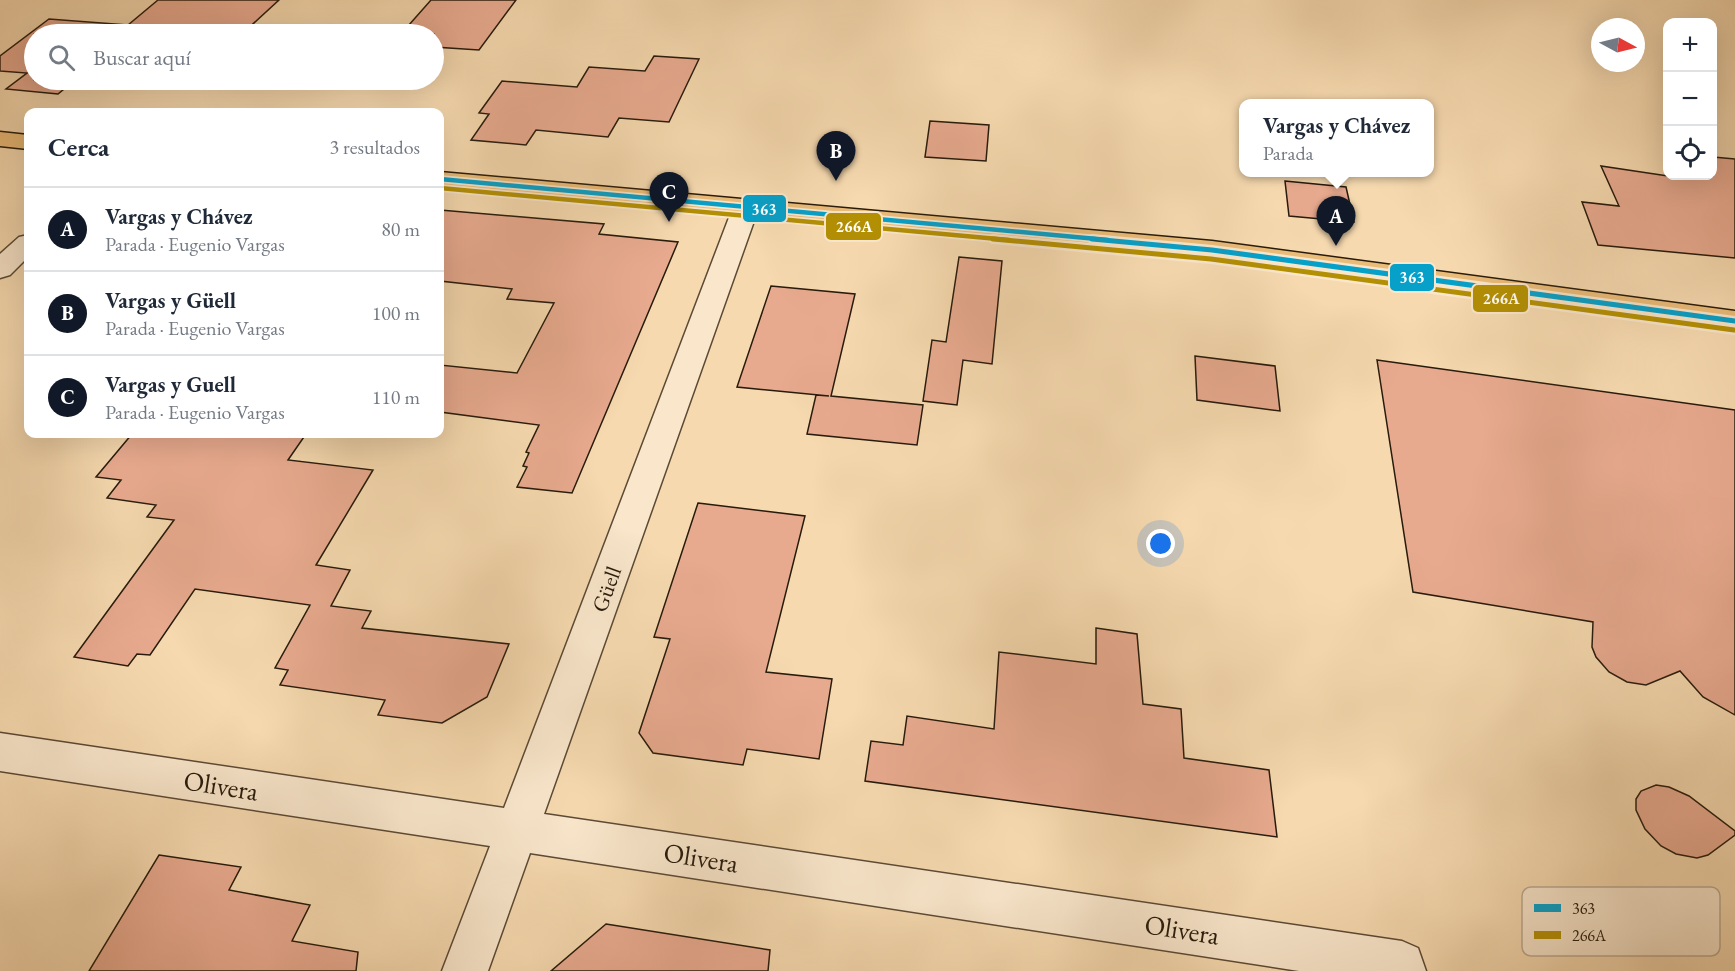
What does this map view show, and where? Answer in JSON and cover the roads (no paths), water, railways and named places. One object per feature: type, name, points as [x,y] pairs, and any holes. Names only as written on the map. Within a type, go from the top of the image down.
[{"type":"main road","points":[[0,139],[24,142]]},
{"type":"main road","points":[[444,179],[1212,250],[1735,321]]},
{"type":"street","name":"Güell","points":[[465,971],[746,207]]},
{"type":"street","points":[[0,269],[24,247]]},
{"type":"street","name":"Olivera","points":[[0,752],[1403,967]]},
{"type":"place","name":"Vargas y Güell","points":[[836,181]]},
{"type":"place","name":"Vargas y Guell","points":[[669,222]]},
{"type":"place","name":"Vargas y Chávez","points":[[1336,246]]}]
